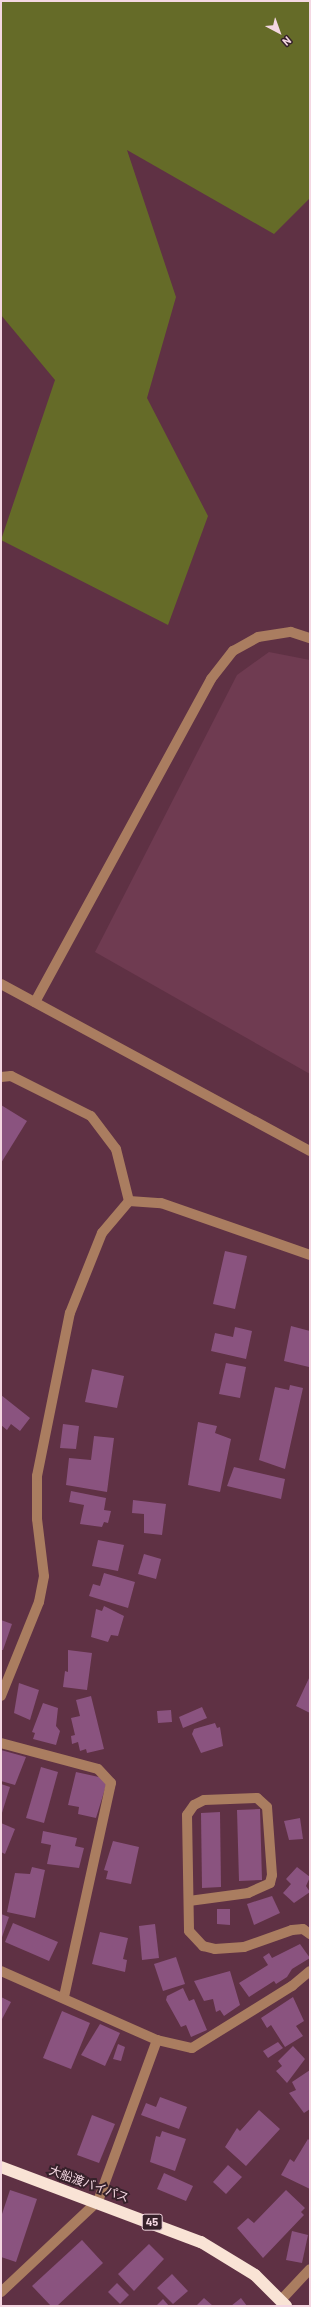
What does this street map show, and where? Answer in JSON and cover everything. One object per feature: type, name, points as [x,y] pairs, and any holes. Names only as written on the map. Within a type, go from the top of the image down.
[{"type":"highway","name":"大船渡バイパス","points":[[1,2167],[98,2201],[201,2242],[249,2271],[283,2303]]},
{"type":"street","points":[[35,1002],[211,679],[233,651],[258,637],[291,632],[310,638]]},
{"type":"street","points":[[1,984],[310,1151]]},
{"type":"street","points":[[1,1077],[10,1076],[90,1116],[116,1149],[129,1201]]},
{"type":"street","points":[[129,1201],[161,1203],[310,1255]]},
{"type":"street","points":[[1,1696],[40,1602],[44,1576],[37,1519],[37,1476],[70,1313],[102,1233],[129,1201]]},
{"type":"street","points":[[1,1743],[98,1769],[111,1783],[64,1997]]},
{"type":"street","points":[[189,1901],[248,1894],[270,1883],[272,1875],[263,1800],[204,1800],[194,1806],[187,1815],[189,1931],[203,1946],[215,1949],[244,1947],[292,1930],[303,1929],[310,1934]]},
{"type":"street","points":[[1,1971],[64,1997],[157,2040],[192,2048],[292,1986],[310,1971]]},
{"type":"street","points":[[1,2292],[98,2201],[157,2040]]},
{"type":"street","points":[[283,2303],[310,2269]]},
{"type":"shaded area","points":[[269,652],[310,660],[310,1074],[95,952],[237,675]]},
{"type":"green space","points":[[1,1],[310,1],[310,198],[274,234],[127,150],[176,297],[147,398],[208,516],[168,625],[1,540],[55,380],[1,315]]},
{"type":"building","points":[[1,1105],[27,1121],[1,1163]]},
{"type":"building","points":[[225,1251],[247,1256],[235,1309],[213,1304]]},
{"type":"building","points":[[291,1326],[310,1331],[309,1367],[284,1361]]},
{"type":"building","points":[[235,1327],[252,1331],[246,1359],[211,1351],[215,1333],[233,1337]]},
{"type":"building","points":[[226,1363],[246,1367],[240,1398],[219,1394]]},
{"type":"building","points":[[92,1369],[124,1376],[117,1408],[85,1402]]},
{"type":"building","points":[[290,1385],[303,1388],[285,1469],[259,1460],[275,1387],[289,1390]]},
{"type":"building","points":[[1,1395],[30,1418],[20,1431],[11,1424],[7,1430],[1,1425]]},
{"type":"building","points":[[198,1422],[217,1426],[215,1433],[231,1439],[220,1492],[188,1485]]},
{"type":"building","points":[[63,1424],[79,1426],[76,1449],[60,1448]]},
{"type":"building","points":[[94,1436],[114,1438],[107,1492],[66,1485],[69,1458],[91,1460]]},
{"type":"building","points":[[234,1467],[285,1479],[281,1499],[227,1486]]},
{"type":"building","points":[[71,1491],[106,1498],[104,1510],[111,1511],[108,1523],[104,1522],[102,1527],[80,1524],[84,1505],[69,1502]]},
{"type":"building","points":[[133,1500],[166,1504],[162,1535],[144,1533],[144,1514],[132,1513]]},
{"type":"building","points":[[98,1540],[124,1545],[118,1571],[92,1566]]},
{"type":"building","points":[[144,1554],[161,1559],[156,1579],[138,1574]]},
{"type":"building","points":[[104,1573],[135,1582],[128,1608],[89,1596],[93,1584],[100,1586]]},
{"type":"building","points":[[104,1606],[124,1616],[118,1636],[111,1635],[108,1642],[91,1637],[96,1609],[102,1611]]},
{"type":"building","points":[[1,1620],[12,1624],[3,1650],[1,1650]]},
{"type":"building","points":[[68,1650],[92,1653],[87,1690],[63,1687],[65,1671],[68,1672]]},
{"type":"building","points":[[310,1676],[310,1713],[296,1706]]},
{"type":"building","points":[[19,1683],[39,1690],[30,1720],[14,1713]]},
{"type":"building","points":[[91,1696],[104,1749],[87,1753],[86,1749],[80,1751],[78,1742],[72,1744],[71,1736],[75,1735],[71,1718],[80,1716],[76,1700]]},
{"type":"building","points":[[43,1703],[58,1708],[56,1726],[60,1731],[56,1745],[33,1739],[35,1733],[32,1732]]},
{"type":"building","points":[[202,1707],[207,1718],[183,1728],[179,1717]]},
{"type":"building","points":[[171,1710],[172,1722],[158,1723],[157,1711]]},
{"type":"building","points":[[215,1723],[217,1728],[220,1727],[223,1746],[201,1753],[192,1734],[194,1729]]},
{"type":"building","points":[[1,1750],[26,1757],[15,1785],[1,1781]]},
{"type":"building","points":[[41,1767],[58,1772],[44,1823],[26,1818]]},
{"type":"building","points":[[76,1772],[108,1779],[96,1818],[78,1814],[79,1807],[68,1805]]},
{"type":"building","points":[[1,1784],[10,1787],[1,1816]]},
{"type":"building","points":[[260,1809],[262,1880],[239,1881],[237,1810]]},
{"type":"building","points":[[220,1812],[221,1887],[202,1888],[201,1813]]},
{"type":"building","points":[[300,1818],[303,1839],[289,1840],[284,1821]]},
{"type":"building","points":[[1,1823],[15,1829],[5,1854],[1,1852]]},
{"type":"building","points":[[43,1831],[77,1838],[75,1846],[84,1848],[79,1868],[47,1864],[51,1845],[41,1843]]},
{"type":"building","points":[[113,1841],[139,1847],[131,1884],[106,1879],[108,1871],[104,1870]]},
{"type":"building","points":[[32,1867],[45,1870],[35,1918],[7,1912],[15,1873],[30,1874]]},
{"type":"building","points":[[297,1867],[310,1877],[306,1886],[310,1892],[294,1903],[283,1893],[291,1884],[286,1879]]},
{"type":"building","points":[[272,1896],[280,1913],[254,1925],[247,1904]]},
{"type":"building","points":[[217,1909],[230,1909],[230,1925],[217,1924]]},
{"type":"building","points":[[1,1914],[9,1917],[1,1940]]},
{"type":"building","points":[[13,1923],[58,1942],[49,1961],[5,1942]]},
{"type":"building","points":[[155,1924],[159,1958],[142,1960],[139,1926]]},
{"type":"building","points":[[100,1932],[128,1938],[123,1959],[127,1960],[125,1972],[92,1964]]},
{"type":"building","points":[[300,1944],[310,1958],[292,1969],[287,1977],[276,1984],[274,1981],[249,1997],[239,1983],[268,1965],[263,1957],[269,1953],[272,1958]]},
{"type":"building","points":[[176,1957],[185,1984],[163,1991],[154,1964]]},
{"type":"building","points":[[230,1971],[240,2005],[224,2016],[220,2010],[216,2012],[213,1999],[204,2001],[194,1981]]},
{"type":"building","points":[[183,1988],[189,2001],[194,1999],[207,2030],[191,2037],[186,2025],[181,2027],[166,2000],[167,1996]]},
{"type":"building","points":[[1,1997],[11,2002],[1,2021]]},
{"type":"building","points":[[293,1997],[304,2021],[296,2026],[303,2036],[285,2047],[271,2025],[267,2028],[261,2018]]},
{"type":"building","points":[[62,2011],[90,2023],[71,2069],[43,2058]]},
{"type":"building","points":[[100,2024],[120,2033],[105,2066],[81,2055]]},
{"type":"building","points":[[278,2042],[283,2048],[268,2058],[263,2051]]},
{"type":"building","points":[[118,2044],[125,2047],[121,2061],[113,2059]]},
{"type":"building","points":[[293,2046],[305,2059],[287,2083],[276,2071],[282,2066],[278,2061]]},
{"type":"building","points":[[310,2070],[310,2109],[304,2113],[289,2093],[296,2090],[292,2082]]},
{"type":"building","points":[[160,2097],[187,2107],[179,2129],[141,2115],[146,2103],[156,2107]]},
{"type":"building","points":[[259,2110],[280,2129],[246,2166],[225,2147],[237,2128],[240,2131]]},
{"type":"building","points":[[92,2115],[115,2124],[99,2163],[77,2155]]},
{"type":"building","points":[[162,2131],[186,2139],[175,2171],[150,2162],[156,2136],[160,2137]]},
{"type":"building","points":[[308,2139],[310,2141],[310,2189],[281,2175],[290,2159],[294,2162]]},
{"type":"building","points":[[228,2165],[242,2177],[226,2194],[213,2182]]},
{"type":"building","points":[[164,2173],[193,2186],[186,2201],[157,2189]]},
{"type":"building","points":[[10,2190],[37,2199],[16,2262],[1,2257],[1,2217]]},
{"type":"building","points":[[286,2190],[305,2208],[301,2212],[304,2215],[263,2258],[237,2228],[248,2218],[254,2223]]},
{"type":"building","points":[[292,2231],[308,2235],[302,2263],[286,2260]]},
{"type":"building","points":[[82,2240],[103,2263],[57,2306],[51,2306],[32,2286]]},
{"type":"building","points":[[149,2244],[164,2259],[134,2291],[118,2274]]},
{"type":"building","points":[[172,2274],[188,2291],[173,2304],[157,2288]]},
{"type":"building","points":[[117,2283],[129,2295],[120,2304],[108,2292]]},
{"type":"building","points":[[204,2298],[213,2306],[196,2306]]},
{"type":"building","points":[[241,2298],[247,2306],[231,2306]]},
{"type":"building","points":[[163,2299],[169,2306],[156,2306]]}]
